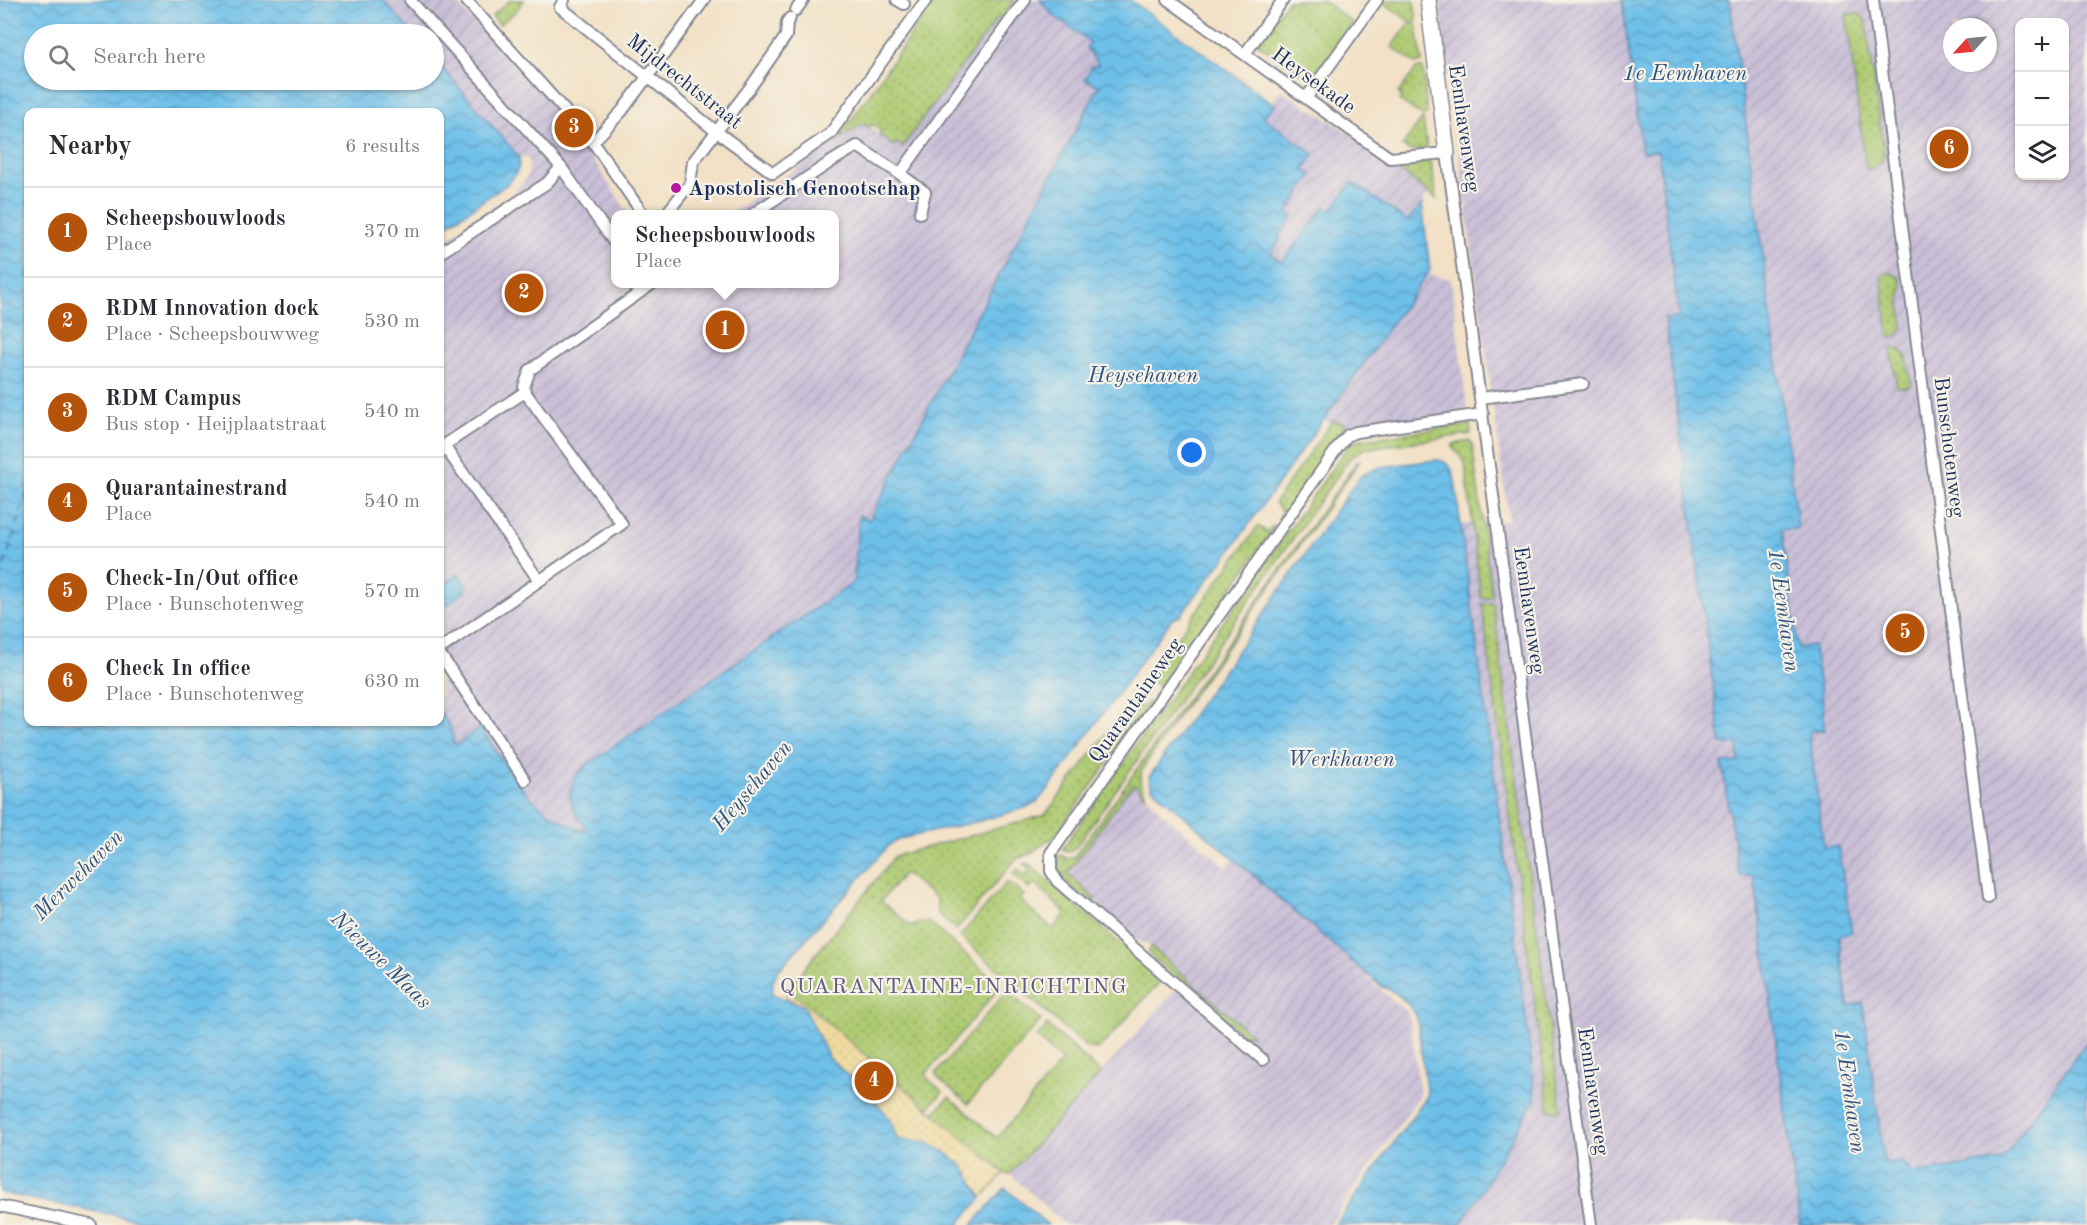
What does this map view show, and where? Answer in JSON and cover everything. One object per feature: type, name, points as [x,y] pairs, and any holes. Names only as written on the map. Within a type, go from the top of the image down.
[{"type":"street","points":[[410,0],[432,24]]},
{"type":"street","points":[[466,0],[593,142],[640,210]]},
{"type":"street","name":"Mijdrechtstraat","points":[[564,0],[560,8],[772,173],[830,134],[926,0]]},
{"type":"street","points":[[593,142],[615,119],[648,77],[704,0]]},
{"type":"street","points":[[669,210],[690,184],[693,162],[786,36],[787,22],[802,0]]},
{"type":"street","points":[[900,174],[1025,0]]},
{"type":"street","name":"Heysekade","points":[[1168,0],[1390,158],[1447,153]]},
{"type":"street","points":[[1245,54],[1283,0]]},
{"type":"street","points":[[1306,98],[1377,0]]},
{"type":"street","name":"Eemhavenweg","points":[[1428,0],[1591,1225]]},
{"type":"street","name":"Bunschotenweg","points":[[1873,0],[1988,898]]},
{"type":"street","points":[[444,38],[561,167],[611,239]]},
{"type":"street","points":[[759,210],[856,146],[925,192],[920,213]]},
{"type":"street","points":[[444,250],[547,183],[561,167]]},
{"type":"street","points":[[444,646],[538,579],[621,524],[525,392],[524,387],[530,370],[643,288]]},
{"type":"street","points":[[1481,398],[1583,384]]},
{"type":"street","points":[[444,446],[525,392]]},
{"type":"street","name":"Quarantaineweg","points":[[1263,1060],[1058,882],[1051,871],[1051,853],[1348,435],[1483,414]]},
{"type":"street","points":[[444,450],[538,579]]},
{"type":"street","points":[[444,660],[525,780]]},
{"type":"street","points":[[0,1206],[91,1225]]},
{"type":"shaded area","points":[[383,0],[454,0],[482,31],[490,29],[592,146],[587,151],[626,210],[611,210],[611,288],[839,288],[839,210],[736,210],[863,123],[894,145],[998,17],[1003,21],[1013,0],[1040,0],[1053,15],[1091,42],[1099,65],[1085,79],[1099,86],[868,520],[859,515],[854,582],[589,763],[574,779],[579,820],[587,827],[583,832],[559,820],[533,802],[480,727],[457,745],[452,740],[449,731],[451,729],[444,718],[444,607],[468,589],[458,574],[444,584],[444,241],[512,195],[529,173],[529,158],[519,157],[444,70],[444,24],[404,24]]},
{"type":"shaded area","points":[[1438,0],[2087,0],[2087,1089],[1926,1225],[1410,1225],[1500,1106],[1440,526],[1509,521]]},
{"type":"shaded area","points":[[1280,90],[1342,128],[1430,191],[1406,226],[1292,278],[1245,241],[1261,119]]},
{"type":"shaded area","points":[[1418,272],[1451,279],[1467,409],[1456,414],[1336,428],[1318,415]]},
{"type":"shaded area","points":[[1135,784],[1162,813],[1226,867],[1233,859],[1370,977],[1368,979],[1409,1014],[1420,1095],[1329,1225],[1066,1225],[1010,1174],[1186,978],[1149,945],[1132,938],[1091,903],[1095,898],[1069,874],[1130,787]]},
{"type":"green space","points":[[510,0],[524,0],[515,12],[499,25],[492,16]]},
{"type":"green space","points":[[935,0],[1015,0],[1009,7],[1004,21],[998,17],[902,147],[896,143],[894,146],[879,134],[881,131],[872,124],[869,128],[863,123],[836,142]]},
{"type":"green space","points":[[1288,0],[1322,0],[1353,23],[1310,80],[1257,43]]},
{"type":"green space","points":[[1386,0],[1414,0],[1417,21],[1411,22],[1384,3]]},
{"type":"green space","points":[[1857,13],[1864,18],[1866,23],[1884,153],[1882,162],[1873,168],[1866,169],[1846,14]]},
{"type":"green space","points":[[1415,24],[1422,62],[1416,64],[1392,47],[1408,25]]},
{"type":"green space","points":[[1423,68],[1427,115],[1421,115],[1399,100],[1402,96],[1398,93],[1416,69]]},
{"type":"green space","points":[[1423,118],[1427,149],[1410,151],[1402,146]]},
{"type":"green space","points":[[1429,160],[1437,199],[1394,166],[1395,163]]},
{"type":"green space","points":[[1891,273],[1900,278],[1903,327],[1897,336],[1889,338],[1881,274]]},
{"type":"green space","points":[[1896,347],[1906,355],[1911,383],[1909,387],[1897,387],[1891,348]]},
{"type":"green space","points":[[1333,420],[1345,424],[1340,437],[1280,521],[1278,519],[1282,512],[1275,502]]},
{"type":"green space","points":[[1470,424],[1471,434],[1364,449],[1349,459],[1076,847],[1070,852],[1062,849],[1349,445],[1358,440]]},
{"type":"green space","points":[[1470,441],[1492,597],[1481,598],[1465,462],[1453,448],[1453,444]]},
{"type":"green space","points":[[1360,461],[1142,769],[1140,782],[1146,796],[1135,785],[1130,787],[1069,872],[1095,899],[1091,902],[1063,877],[1058,864],[1059,856],[1068,859],[1074,857],[1357,462]]},
{"type":"green space","points":[[1258,526],[1267,532],[1273,526],[1275,527],[1161,688],[1148,678]]},
{"type":"green space","points":[[1493,603],[1561,1110],[1549,1111],[1482,604]]},
{"type":"green space","points":[[1132,700],[1143,708],[1148,702],[1151,704],[1052,840],[1048,840],[1031,853],[1016,859],[956,930],[937,913],[937,899],[904,873],[881,901],[911,926],[928,921],[1001,986],[926,1074],[928,1079],[943,1092],[927,1109],[788,989],[895,856],[1045,815]]},
{"type":"green space","points":[[1028,863],[1158,977],[1158,984],[1099,1049],[1087,1048],[960,936],[1006,883],[1011,884],[1024,895],[1020,900],[1053,929],[1066,913],[1034,884],[1029,889],[1013,874],[1017,869],[1025,876],[1030,869],[1024,864]]},
{"type":"green space","points":[[1151,947],[1252,1035],[1243,1035],[1151,956],[1149,952]]},
{"type":"green space","points":[[1007,991],[1041,1020],[968,1104],[937,1077],[936,1073]]},
{"type":"green space","points":[[1047,1025],[1101,1073],[1010,1174],[1006,1174],[933,1114],[949,1097],[997,1138],[1062,1061],[1037,1037]]},
{"type":"sand","points":[[788,989],[1004,1173],[982,1198],[963,1166],[943,1151],[923,1141],[897,1139],[890,1119],[877,1103],[829,1058],[804,1006],[786,998]]},
{"type":"water","points":[[0,0],[383,0],[404,24],[24,24],[24,90],[444,90],[444,70],[519,157],[516,173],[506,185],[444,227],[444,108],[24,108],[24,726],[444,726],[444,718],[452,729],[450,731],[454,738],[452,741],[457,745],[480,727],[512,775],[534,801],[564,822],[583,831],[586,827],[574,811],[570,798],[572,784],[579,772],[854,582],[859,515],[869,520],[1099,86],[1085,79],[1092,66],[1099,65],[1086,48],[1090,42],[1053,15],[1040,0],[1130,0],[1275,105],[1263,117],[1314,154],[1304,169],[1312,175],[1287,213],[1293,216],[1278,238],[1281,240],[1271,254],[1282,262],[1325,207],[1331,211],[1352,182],[1407,221],[1422,204],[1430,270],[1230,551],[1180,616],[1172,619],[1047,791],[1036,803],[1025,808],[900,839],[890,844],[777,972],[772,994],[804,1006],[829,1058],[877,1103],[890,1119],[897,1139],[923,1141],[943,1151],[963,1166],[982,1198],[960,1225],[164,1225],[0,1193]]},
{"type":"water","name":"1e Eemhaven","points":[[1622,0],[1730,0],[1798,528],[1782,530],[1798,648],[1813,645],[1823,703],[1824,730],[1809,732],[1824,848],[1838,846],[1852,932],[1839,936],[1848,1006],[1863,1003],[1884,1162],[1903,1162],[1911,1172],[1919,1173],[2003,1158],[2087,1041],[2087,1225],[1800,1225],[1754,875],[1739,876],[1722,763],[1739,762],[1737,744],[1721,744],[1665,319],[1679,318],[1658,151],[1642,152]]},
{"type":"water","name":"Werkhaven","points":[[1438,460],[1450,467],[1455,481],[1535,1099],[1473,1206],[1459,1225],[1335,1225],[1427,1096],[1417,1017],[1402,998],[1382,987],[1152,788],[1149,777],[1362,475],[1380,467]]},
{"type":"water","points":[[458,573],[468,589],[444,607],[444,584]]},
{"type":"water","points":[[1005,1188],[1048,1225],[972,1225]]},
{"type":"ferry route","points":[[0,580],[24,502]]},
{"type":"place","name":"RDM Campus","points":[[574,128]]},
{"type":"place","name":"Check In office","points":[[1949,149]]},
{"type":"place","name":"Apostolisch Genootschap","points":[[676,188]]},
{"type":"place","name":"RDM Innovation dock","points":[[524,293]]},
{"type":"place","name":"Scheepsbouwloods","points":[[725,330]]},
{"type":"place","name":"Check-In/Out office","points":[[1905,633]]},
{"type":"place","name":"Quarantainestrand","points":[[874,1081]]},
{"type":"district","name":"QUARANTAINE-INRICHTING","points":[[954,985]]},
{"type":"water label","name":"Heysehaven","points":[[1143,374]]},
{"type":"water label","name":"Heysehaven","points":[[751,785]]},
{"type":"water label","name":"Merwehaven","points":[[77,874]]},
{"type":"water label","name":"Nieuwe Maas","points":[[382,959]]}]
